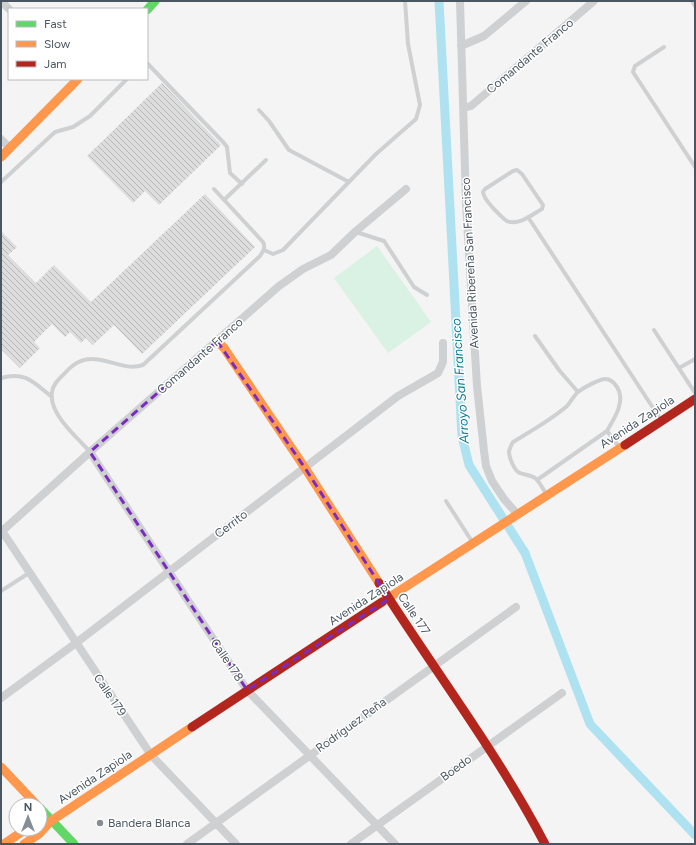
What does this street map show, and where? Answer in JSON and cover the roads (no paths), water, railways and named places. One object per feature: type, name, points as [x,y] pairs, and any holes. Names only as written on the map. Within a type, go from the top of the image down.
[{"type":"main road","points":[[1,157],[77,80]]},
{"type":"main road","name":"Calle 177","points":[[217,341],[224,348],[305,468],[389,599],[487,745],[532,818],[545,844]]},
{"type":"main road","name":"Avenida Zapiola","points":[[51,820],[247,690],[695,399]]},
{"type":"main road","points":[[1,767],[29,797]]},
{"type":"main road","points":[[48,817],[74,844]]},
{"type":"main road","points":[[24,844],[39,834],[51,820]]},
{"type":"main road","points":[[4,844],[14,837]]},
{"type":"street","points":[[461,46],[484,36],[526,1]]},
{"type":"street","name":"Comandante Franco","points":[[464,108],[471,106],[594,1]]},
{"type":"street","name":"Avenida Ribereña San Francisco","points":[[462,2],[461,46],[466,204],[478,386],[484,451],[486,466],[492,481],[515,517]]},
{"type":"street","points":[[1,139],[10,148]]},
{"type":"street","name":"Comandante Franco","points":[[2,532],[90,452],[279,286],[303,269],[331,255],[356,231],[406,189]]},
{"type":"street","name":"Cerrito","points":[[1,698],[76,643],[398,396],[438,373],[443,362],[442,343]]},
{"type":"street","name":"Calle 178","points":[[90,452],[247,690],[395,844]]},
{"type":"street","name":"Calle 179","points":[[2,532],[151,755],[236,844]]},
{"type":"street","name":"Rodríguez Peña","points":[[187,844],[516,607]]},
{"type":"street","name":"Boedo","points":[[351,844],[487,745],[562,693]]},
{"type":"lane","points":[[264,250],[273,254],[283,250],[376,154],[416,119],[420,105],[408,44],[405,1]]},
{"type":"lane","points":[[692,1],[695,6]]},
{"type":"lane","points":[[664,47],[635,66],[633,72],[695,167]]},
{"type":"lane","points":[[148,64],[224,143],[227,147],[230,172],[242,184]]},
{"type":"lane","points":[[1,182],[56,132],[73,127],[90,116],[126,80]]},
{"type":"lane","points":[[259,110],[269,121],[289,150],[349,182]]},
{"type":"lane","points":[[224,200],[266,160]]},
{"type":"lane","points":[[513,171],[520,171],[543,205],[542,208],[528,217],[513,222],[506,220],[485,199],[483,192],[485,189],[513,171]]},
{"type":"lane","points":[[90,452],[61,420],[54,406],[52,397],[54,385],[68,369],[82,360],[101,360],[131,368],[143,365],[260,256],[264,250],[263,242],[214,189]]},
{"type":"lane","points":[[528,217],[661,420]]},
{"type":"lane","points":[[356,231],[384,241],[414,287],[428,295]]},
{"type":"lane","points":[[654,330],[695,393]]},
{"type":"lane","points":[[535,336],[559,370],[578,392]]},
{"type":"lane","points":[[679,368],[695,359]]},
{"type":"lane","points":[[1,378],[15,375],[23,376],[52,397]]},
{"type":"lane","points":[[537,480],[606,431],[616,417],[620,393],[610,380],[601,380],[578,392],[568,405],[513,442],[510,447],[510,458],[516,470],[519,473],[534,477],[547,496]]},
{"type":"lane","points":[[606,431],[620,447]]},
{"type":"lane","points":[[446,502],[473,544]]},
{"type":"lane","points":[[1,591],[30,572]]},
{"type":"waterway","name":"Arroyo San Francisco","points":[[439,1],[462,436],[469,465],[525,553],[590,724],[695,835]]},
{"type":"place","name":"Bandera Blanca","points":[[100,823]]}]
